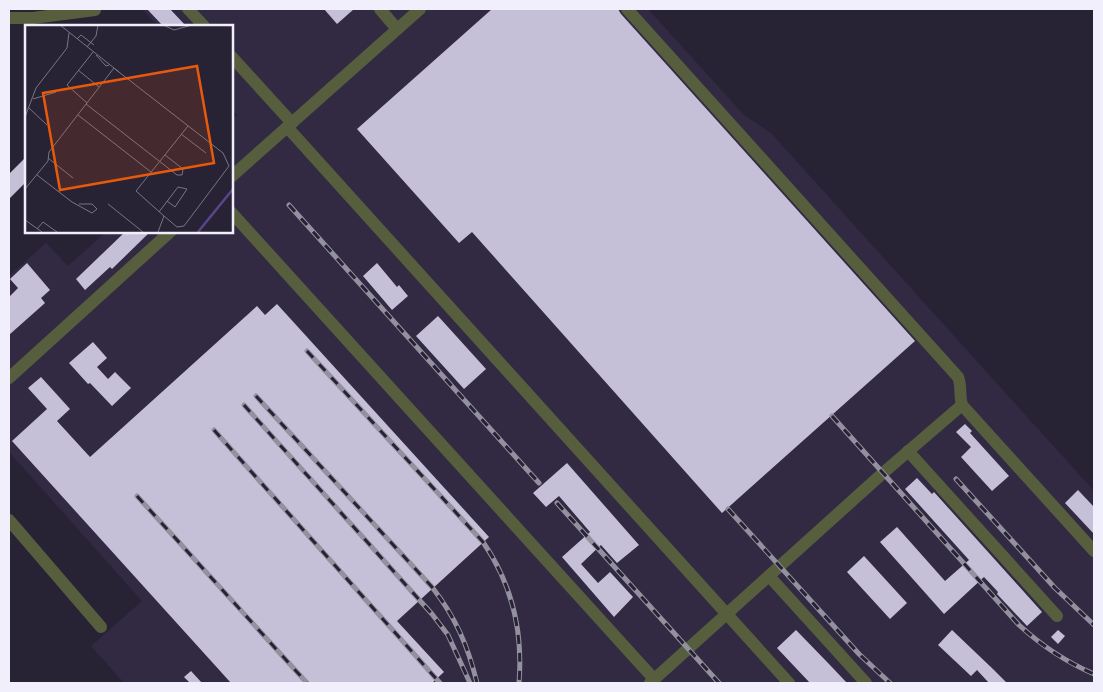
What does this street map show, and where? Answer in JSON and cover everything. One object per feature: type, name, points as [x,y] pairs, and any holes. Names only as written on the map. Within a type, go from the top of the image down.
[{"type":"street","points":[[188,9],[203,25]]},
{"type":"street","points":[[380,9],[397,29]]},
{"type":"street","points":[[232,176],[420,9]]},
{"type":"street","points":[[628,9],[958,377],[962,387],[960,396],[962,404],[1094,551]]},
{"type":"street","points":[[9,18],[33,18],[95,10]]},
{"type":"street","points":[[232,57],[290,125],[726,615],[789,683]]},
{"type":"street","points":[[232,213],[652,681],[962,404]]},
{"type":"street","points":[[9,378],[170,232]]},
{"type":"street","points":[[908,451],[1057,616]]},
{"type":"street","points":[[9,520],[102,627]]},
{"type":"street","points":[[769,576],[866,683]]},
{"type":"shaded area","points":[[142,9],[648,9],[744,115],[771,133],[1094,491],[1094,683],[124,683],[91,646],[142,601],[9,452],[9,276],[46,243],[68,266],[106,232],[232,232],[232,119],[237,115],[232,109],[232,25],[157,25]]},
{"type":"building","points":[[147,9],[170,9],[185,25],[162,25]]},
{"type":"building","points":[[324,9],[354,9],[337,24]]},
{"type":"building","points":[[492,9],[618,9],[915,341],[722,513],[472,232],[459,243],[357,129]]},
{"type":"building","points":[[25,158],[25,183],[9,199],[9,174]]},
{"type":"building","points":[[125,232],[150,232],[112,269],[110,267],[85,290],[76,279]]},
{"type":"building","points":[[27,263],[50,290],[41,298],[45,303],[9,335],[9,297],[18,288],[10,279]]},
{"type":"building","points":[[377,263],[397,287],[399,285],[408,296],[392,310],[363,276]]},
{"type":"building","points":[[277,304],[489,537],[397,621],[444,672],[432,683],[231,683],[12,441],[47,409],[28,388],[41,377],[70,409],[57,421],[90,457],[257,306],[265,315]]},
{"type":"building","points":[[438,316],[486,369],[464,389],[416,336]]},
{"type":"building","points":[[93,342],[107,358],[97,367],[108,379],[115,372],[131,388],[112,406],[69,363]]},
{"type":"building","points":[[965,424],[972,431],[970,433],[1009,476],[992,491],[961,457],[971,447],[956,432]]},
{"type":"building","points":[[567,463],[639,545],[617,563],[601,545],[581,564],[598,583],[610,572],[633,597],[614,617],[562,557],[590,532],[559,496],[546,507],[533,493]]},
{"type":"building","points":[[917,478],[932,494],[934,492],[1042,612],[1027,626],[984,577],[944,614],[880,542],[897,527],[945,581],[969,560],[905,489]]},
{"type":"building","points":[[1078,490],[1094,507],[1094,534],[1065,503]]},
{"type":"building","points":[[864,556],[907,603],[890,619],[847,572]]},
{"type":"building","points":[[796,630],[847,683],[810,683],[777,648]]},
{"type":"building","points":[[952,630],[1007,683],[989,683],[977,670],[971,676],[938,645]]},
{"type":"building","points":[[1058,630],[1065,636],[1058,644],[1051,637]]},
{"type":"building","points":[[191,671],[202,683],[190,683],[184,677]]},
{"type":"railway","points":[[289,205],[539,483]]},
{"type":"railway","points":[[307,351],[483,542],[501,575],[513,610],[519,646],[519,683]]},
{"type":"railway","points":[[256,396],[432,587],[448,610],[460,633],[470,657],[477,683]]},
{"type":"railway","points":[[244,405],[432,614],[448,635],[470,683]]},
{"type":"railway","points":[[832,416],[1019,625],[1055,653],[1094,674]]},
{"type":"railway","points":[[214,430],[440,683]]},
{"type":"railway","points":[[956,479],[1055,588],[1094,625]]},
{"type":"railway","points":[[137,496],[307,683]]},
{"type":"railway","points":[[557,503],[719,683]]},
{"type":"railway","points":[[728,509],[859,654],[890,683]]}]
